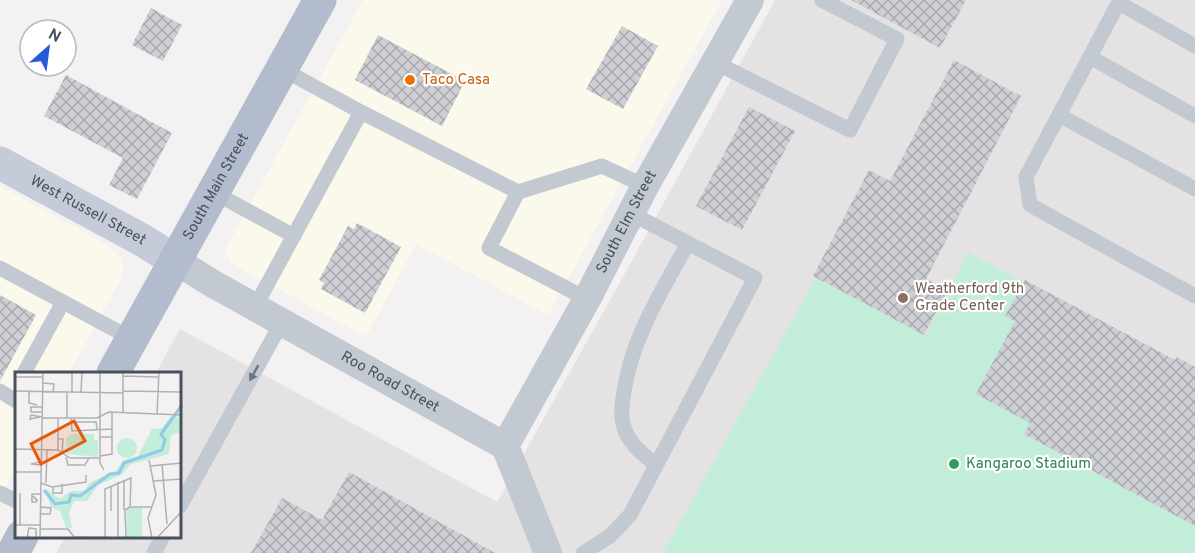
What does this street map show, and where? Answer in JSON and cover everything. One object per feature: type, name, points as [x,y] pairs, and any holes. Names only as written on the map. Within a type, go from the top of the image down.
[{"type":"main road","name":"South Main Street","points":[[114,372],[320,0]]},
{"type":"main road","points":[[13,553],[21,538]]},
{"type":"street","name":"South Elm Street","points":[[505,446],[632,214],[645,186],[750,0]]},
{"type":"street","name":"West Russell Street","points":[[0,163],[142,240],[176,261]]},
{"type":"street","name":"Roo Road Street","points":[[176,261],[214,285],[505,446]]},
{"type":"street","points":[[505,446],[548,553]]},
{"type":"lane","points":[[716,63],[850,130],[897,39],[822,0]]},
{"type":"lane","points":[[1195,46],[1119,2],[1026,177],[1030,205],[1195,296]]},
{"type":"lane","points":[[1090,57],[1195,116]]},
{"type":"lane","points":[[282,69],[518,192],[602,166],[645,186]]},
{"type":"lane","points":[[255,307],[361,112]]},
{"type":"lane","points":[[1059,115],[1195,189]]},
{"type":"lane","points":[[213,192],[294,236]]},
{"type":"lane","points":[[518,192],[489,248],[586,299]]},
{"type":"lane","points":[[583,553],[610,536],[630,515],[755,278],[632,214]]},
{"type":"lane","points":[[656,465],[636,448],[627,434],[622,419],[623,396],[628,370],[647,318],[688,243]]},
{"type":"lane","points":[[0,268],[132,339]]},
{"type":"lane","points":[[25,372],[63,302]]},
{"type":"lane","points":[[182,502],[282,322]]},
{"type":"lane","points":[[0,493],[15,500]]},
{"type":"lane","points":[[154,553],[162,538]]},
{"type":"shaded area","points":[[363,0],[722,0],[548,315],[416,244],[366,337],[231,263],[225,251],[227,246]]},
{"type":"shaded area","name":"Weatherford 9th Grade Center","points":[[775,0],[1195,0],[1195,553],[56,553],[64,538],[182,538],[182,372],[157,372],[180,329],[497,502]]},
{"type":"shaded area","points":[[0,186],[107,245],[120,257],[123,266],[122,277],[70,372],[15,372],[15,469],[0,497]]},
{"type":"green space","name":"Kangaroo Stadium","points":[[968,252],[1195,375],[1195,553],[663,553],[816,278],[926,335]]},
{"type":"building","points":[[851,0],[966,0],[940,48]]},
{"type":"building","points":[[151,8],[182,25],[163,61],[132,45]]},
{"type":"building","points":[[622,26],[658,46],[623,109],[586,89]]},
{"type":"building","name":"Taco Casa","points":[[378,35],[465,81],[442,126],[355,80]]},
{"type":"building","points":[[954,60],[1021,96],[926,279],[948,290],[924,335],[813,276],[869,170],[890,181]]},
{"type":"building","points":[[64,78],[71,78],[172,133],[137,199],[109,185],[123,158],[44,116]]},
{"type":"building","points":[[749,107],[795,131],[742,230],[696,206]]},
{"type":"building","points":[[357,223],[401,247],[365,313],[321,289],[324,283],[319,280],[348,226],[354,229]]},
{"type":"building","points":[[1025,280],[1175,360],[1177,357],[1195,367],[1195,526],[1024,434],[1030,423],[976,394],[1015,321],[1005,316]]},
{"type":"building","points":[[0,295],[36,315],[0,381]]},
{"type":"building","points":[[349,472],[495,553],[251,553],[282,498],[322,520]]},
{"type":"place","name":"Taco Casa","points":[[410,80]]},
{"type":"place","name":"Weatherford 9th Grade Center","points":[[903,298]]},
{"type":"place","name":"Kangaroo Stadium","points":[[954,464]]}]
